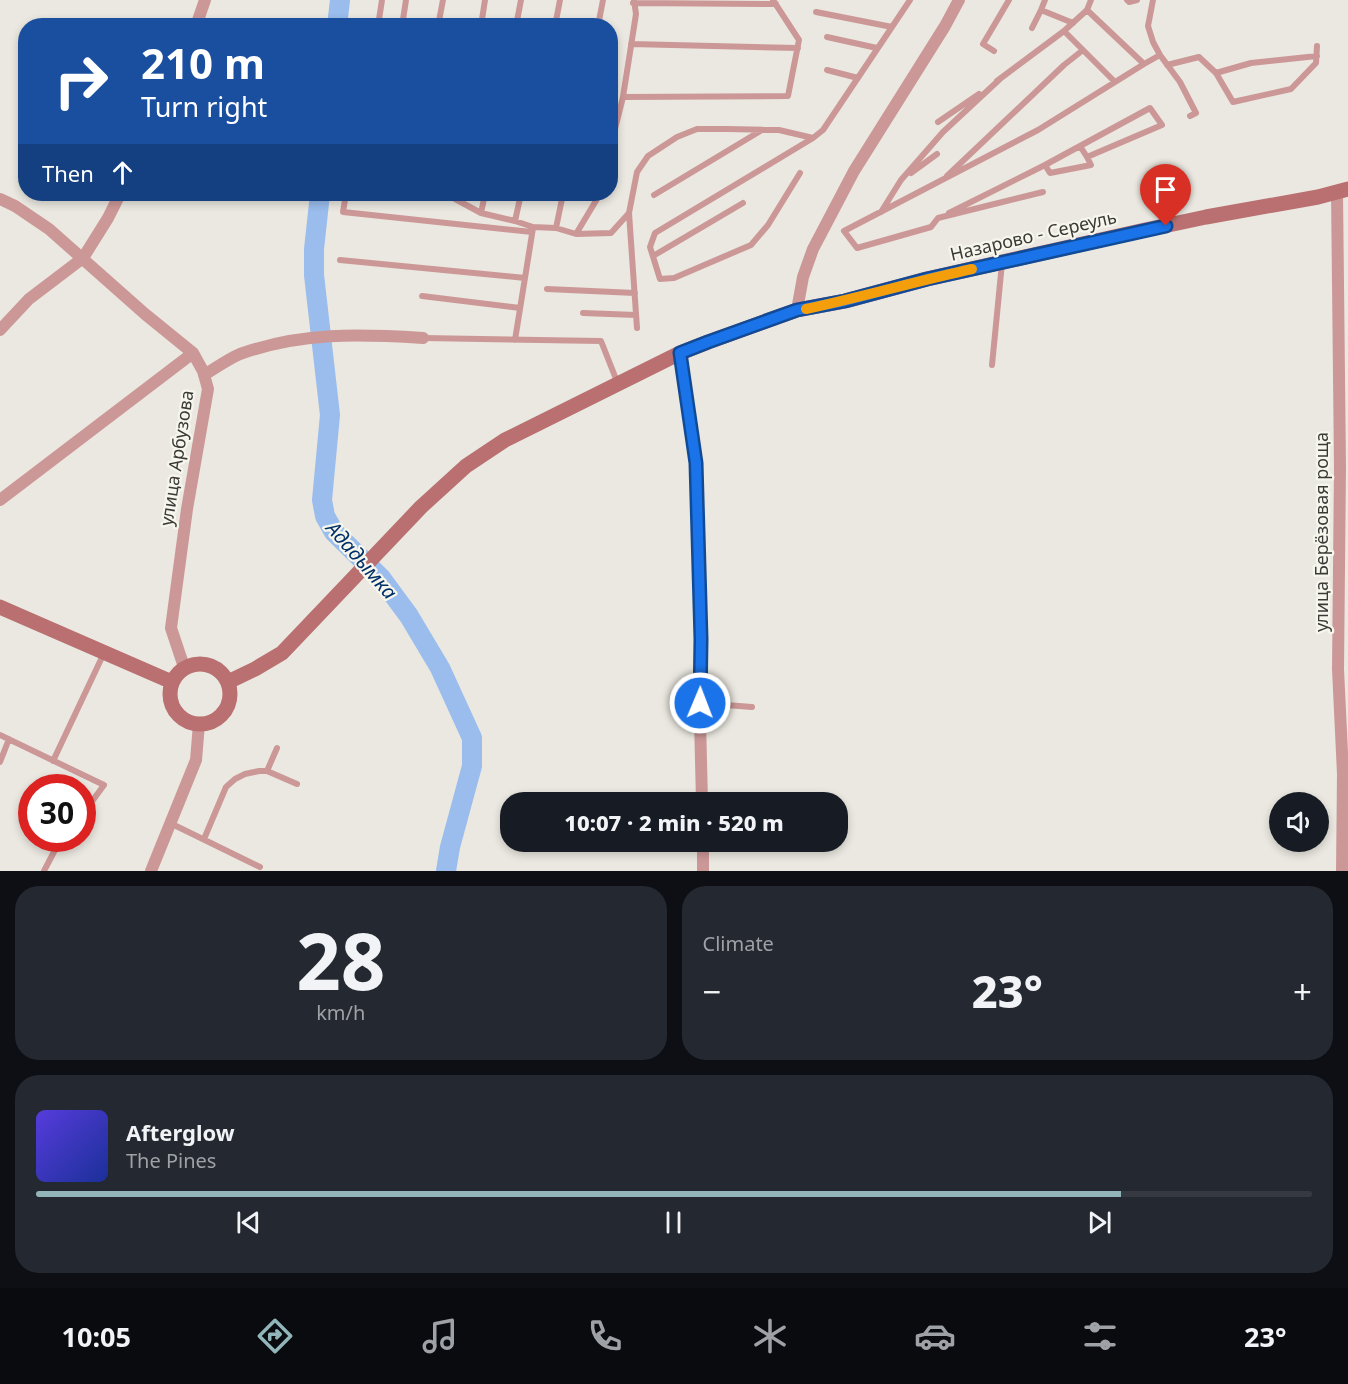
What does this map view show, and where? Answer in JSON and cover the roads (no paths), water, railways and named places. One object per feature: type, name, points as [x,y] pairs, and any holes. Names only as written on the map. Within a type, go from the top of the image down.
[{"type":"street","points":[[199,18],[205,0]]},
{"type":"street","points":[[797,310],[803,278],[813,249],[854,171],[959,0]]},
{"type":"street","name":"Назарово - Сереуль","points":[[228,682],[282,653],[421,507],[466,466],[505,440],[680,353],[797,310],[845,301],[927,279],[1206,217],[1343,191]]},
{"type":"street","name":"улица Берёзовая роща","points":[[1342,871],[1345,815],[1344,691],[1338,669],[1344,523],[1340,467],[1343,191]]},
{"type":"street","points":[[0,198],[49,229],[145,314],[194,353]]},
{"type":"street","points":[[0,330],[29,298],[83,258],[116,201]]},
{"type":"street","points":[[204,375],[238,355],[285,341],[337,335],[423,338]]},
{"type":"street","name":"улица Арбузова","points":[[0,500],[194,353],[208,389],[187,509],[171,628],[184,667]]},
{"type":"street","points":[[680,353],[696,463],[701,639],[702,792]]},
{"type":"street","points":[[0,607],[171,682]]},
{"type":"street","points":[[192,664],[208,664],[220,671],[228,682],[230,695],[225,710],[213,721],[199,724],[186,721],[174,710],[169,692],[171,682],[184,667],[192,664]]},
{"type":"street","points":[[151,871],[196,760],[199,724]]},
{"type":"street","points":[[703,852],[703,871]]},
{"type":"lane","points":[[379,18],[382,0]]},
{"type":"lane","points":[[403,18],[406,0]]},
{"type":"lane","points":[[440,18],[443,0]]},
{"type":"lane","points":[[482,18],[484,0]]},
{"type":"lane","points":[[518,18],[521,0]]},
{"type":"lane","points":[[557,18],[560,0]]},
{"type":"lane","points":[[600,18],[603,0]]},
{"type":"lane","points":[[800,173],[768,225],[751,245],[674,278],[660,279],[650,247],[656,233],[823,130],[910,0]]},
{"type":"lane","points":[[994,51],[982,44],[1009,0]]},
{"type":"lane","points":[[1032,28],[1045,0]]},
{"type":"lane","points":[[938,122],[1064,31],[1087,10],[1091,0]]},
{"type":"lane","points":[[1127,0],[1129,2],[1137,0]]},
{"type":"lane","points":[[1153,0],[1148,26],[1153,42],[1180,82],[1196,113],[1190,116]]},
{"type":"lane","points":[[618,117],[636,14],[634,1],[774,2],[799,40],[788,96],[623,97]]},
{"type":"lane","points":[[1041,10],[1073,23]]},
{"type":"lane","points":[[1087,10],[1144,64]]},
{"type":"lane","points":[[816,12],[891,27]]},
{"type":"lane","points":[[1064,31],[1115,82]]},
{"type":"lane","points":[[827,37],[877,48]]},
{"type":"lane","points":[[631,44],[798,48]]},
{"type":"lane","points":[[1167,64],[1199,57],[1216,73],[1233,102],[1291,89],[1316,63],[1317,46]]},
{"type":"lane","points":[[941,181],[1064,65],[1083,50]]},
{"type":"lane","points":[[1087,157],[1162,125],[1150,108],[1046,165],[938,218],[931,227],[857,248],[844,231],[1038,130],[1160,54]]},
{"type":"lane","points":[[1216,73],[1251,63],[1317,56]]},
{"type":"lane","points":[[826,70],[858,78]]},
{"type":"lane","points":[[881,212],[901,180],[943,132],[1000,79]]},
{"type":"lane","points":[[637,328],[629,213],[637,172],[648,156],[677,137],[697,129],[779,130],[813,138]]},
{"type":"lane","points":[[654,195],[762,130]]},
{"type":"lane","points":[[1046,165],[1050,173],[1090,165],[1080,146]]},
{"type":"lane","points":[[901,180],[937,154]]},
{"type":"lane","points":[[938,218],[1043,192]]},
{"type":"lane","points":[[345,201],[343,212],[533,229],[556,228],[576,234],[611,233],[629,213]]},
{"type":"lane","points":[[459,201],[481,213],[515,221],[533,229]]},
{"type":"lane","points":[[481,213],[483,201]]},
{"type":"lane","points":[[515,221],[519,201]]},
{"type":"lane","points":[[556,228],[562,201]]},
{"type":"lane","points":[[576,234],[596,201]]},
{"type":"lane","points":[[653,256],[743,203]]},
{"type":"lane","points":[[514,340],[533,229]]},
{"type":"lane","points":[[340,260],[525,278]]},
{"type":"lane","points":[[992,365],[1002,262]]},
{"type":"lane","points":[[547,289],[635,293]]},
{"type":"lane","points":[[422,296],[520,308]]},
{"type":"lane","points":[[583,313],[636,315]]},
{"type":"lane","points":[[423,338],[601,341],[618,384]]},
{"type":"lane","points":[[53,761],[104,652]]},
{"type":"lane","points":[[700,703],[752,707]]},
{"type":"lane","points":[[0,735],[81,774]]},
{"type":"lane","points":[[0,762],[9,739]]},
{"type":"lane","points":[[267,771],[278,748]]},
{"type":"lane","points":[[204,839],[226,787],[235,779],[246,774],[267,771],[297,784]]},
{"type":"lane","points":[[96,781],[104,785],[96,796]]},
{"type":"lane","points":[[170,823],[267,871]]},
{"type":"lane","points":[[44,871],[54,852]]},
{"type":"waterway","name":"Ададымка","points":[[338,18],[340,0]]},
{"type":"waterway","name":"Ададымка","points":[[319,201],[314,249],[314,275],[330,415],[322,500],[325,516],[334,532],[381,578],[409,616],[440,668],[472,738],[472,766],[450,847],[446,871]]}]
